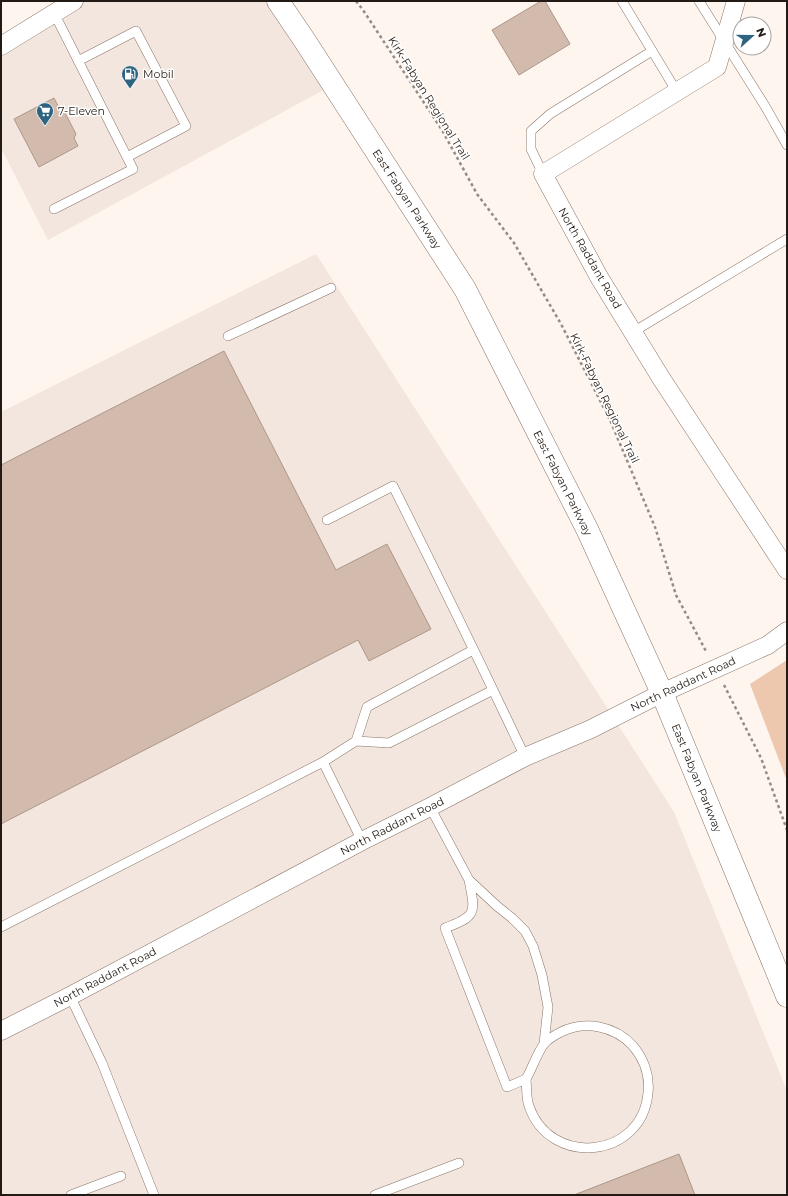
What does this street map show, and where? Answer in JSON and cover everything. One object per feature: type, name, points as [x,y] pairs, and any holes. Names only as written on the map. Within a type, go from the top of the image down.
[{"type":"main road","name":"East Fabyan Parkway","points":[[278,1],[306,41],[465,289],[587,529],[662,693],[787,996]]},
{"type":"street","points":[[1,46],[74,1]]},
{"type":"street","points":[[543,174],[717,67],[736,1]]},
{"type":"street","name":"North Raddant Road","points":[[543,174],[599,277],[632,332],[787,570]]},
{"type":"street","name":"North Raddant Road","points":[[1,1030],[70,996],[362,841],[526,757],[591,729],[662,693],[768,645],[787,631]]},
{"type":"lane","points":[[622,1],[677,92]]},
{"type":"lane","points":[[699,1],[787,144]]},
{"type":"lane","points":[[54,13],[133,169],[54,209]]},
{"type":"lane","points":[[78,61],[136,31],[186,126],[127,157]]},
{"type":"lane","points":[[543,174],[531,149],[531,131],[550,114],[652,51]]},
{"type":"lane","points":[[632,332],[787,239]]},
{"type":"lane","points":[[228,336],[330,288]]},
{"type":"lane","points":[[326,520],[393,486],[526,757]]},
{"type":"lane","points":[[356,741],[368,707],[473,650]]},
{"type":"lane","points":[[1,927],[324,762],[356,741],[389,743],[493,690]]},
{"type":"lane","points":[[324,762],[362,841]]},
{"type":"lane","points":[[430,807],[469,880],[474,905],[470,916],[461,922],[445,928],[507,1087],[526,1080]]},
{"type":"lane","points":[[469,880],[525,931],[533,946],[542,975],[548,1007],[544,1044],[526,1080],[529,1106],[535,1118],[548,1133],[565,1144],[578,1148],[591,1148],[610,1144],[628,1134],[637,1124],[644,1112],[648,1100],[649,1086],[648,1074],[643,1062],[637,1051],[629,1042],[606,1028],[579,1026],[560,1032],[544,1044]]},
{"type":"lane","points":[[70,996],[102,1063],[154,1195]]},
{"type":"lane","points":[[375,1195],[459,1163]]},
{"type":"lane","points":[[72,1195],[121,1176]]},
{"type":"path","name":"Kirk-Fabyan Regional Trail","points":[[356,1],[442,130],[477,194],[514,243],[561,324],[610,420],[655,527],[676,595],[716,669],[761,758],[787,830]]},
{"type":"shaded area","points":[[83,1],[272,1],[329,87],[48,240],[1,148],[1,52]]},
{"type":"shaded area","points":[[316,254],[674,812],[787,1091],[787,1195],[1,1195],[1,412]]},
{"type":"shaded area","points":[[787,660],[787,781],[750,684]]},
{"type":"building","points":[[541,1],[545,1],[570,44],[519,75],[492,30]]},
{"type":"building","name":"7-Eleven","points":[[54,98],[58,106],[62,107],[76,134],[74,138],[78,146],[39,167],[14,119]]},
{"type":"building","points":[[224,351],[336,570],[387,544],[431,629],[369,661],[358,640],[1,824],[1,465]]},
{"type":"building","points":[[679,1154],[695,1195],[574,1195]]},
{"type":"place","name":"Mobil","points":[[130,89]]},
{"type":"place","name":"7-Eleven","points":[[45,126]]}]
